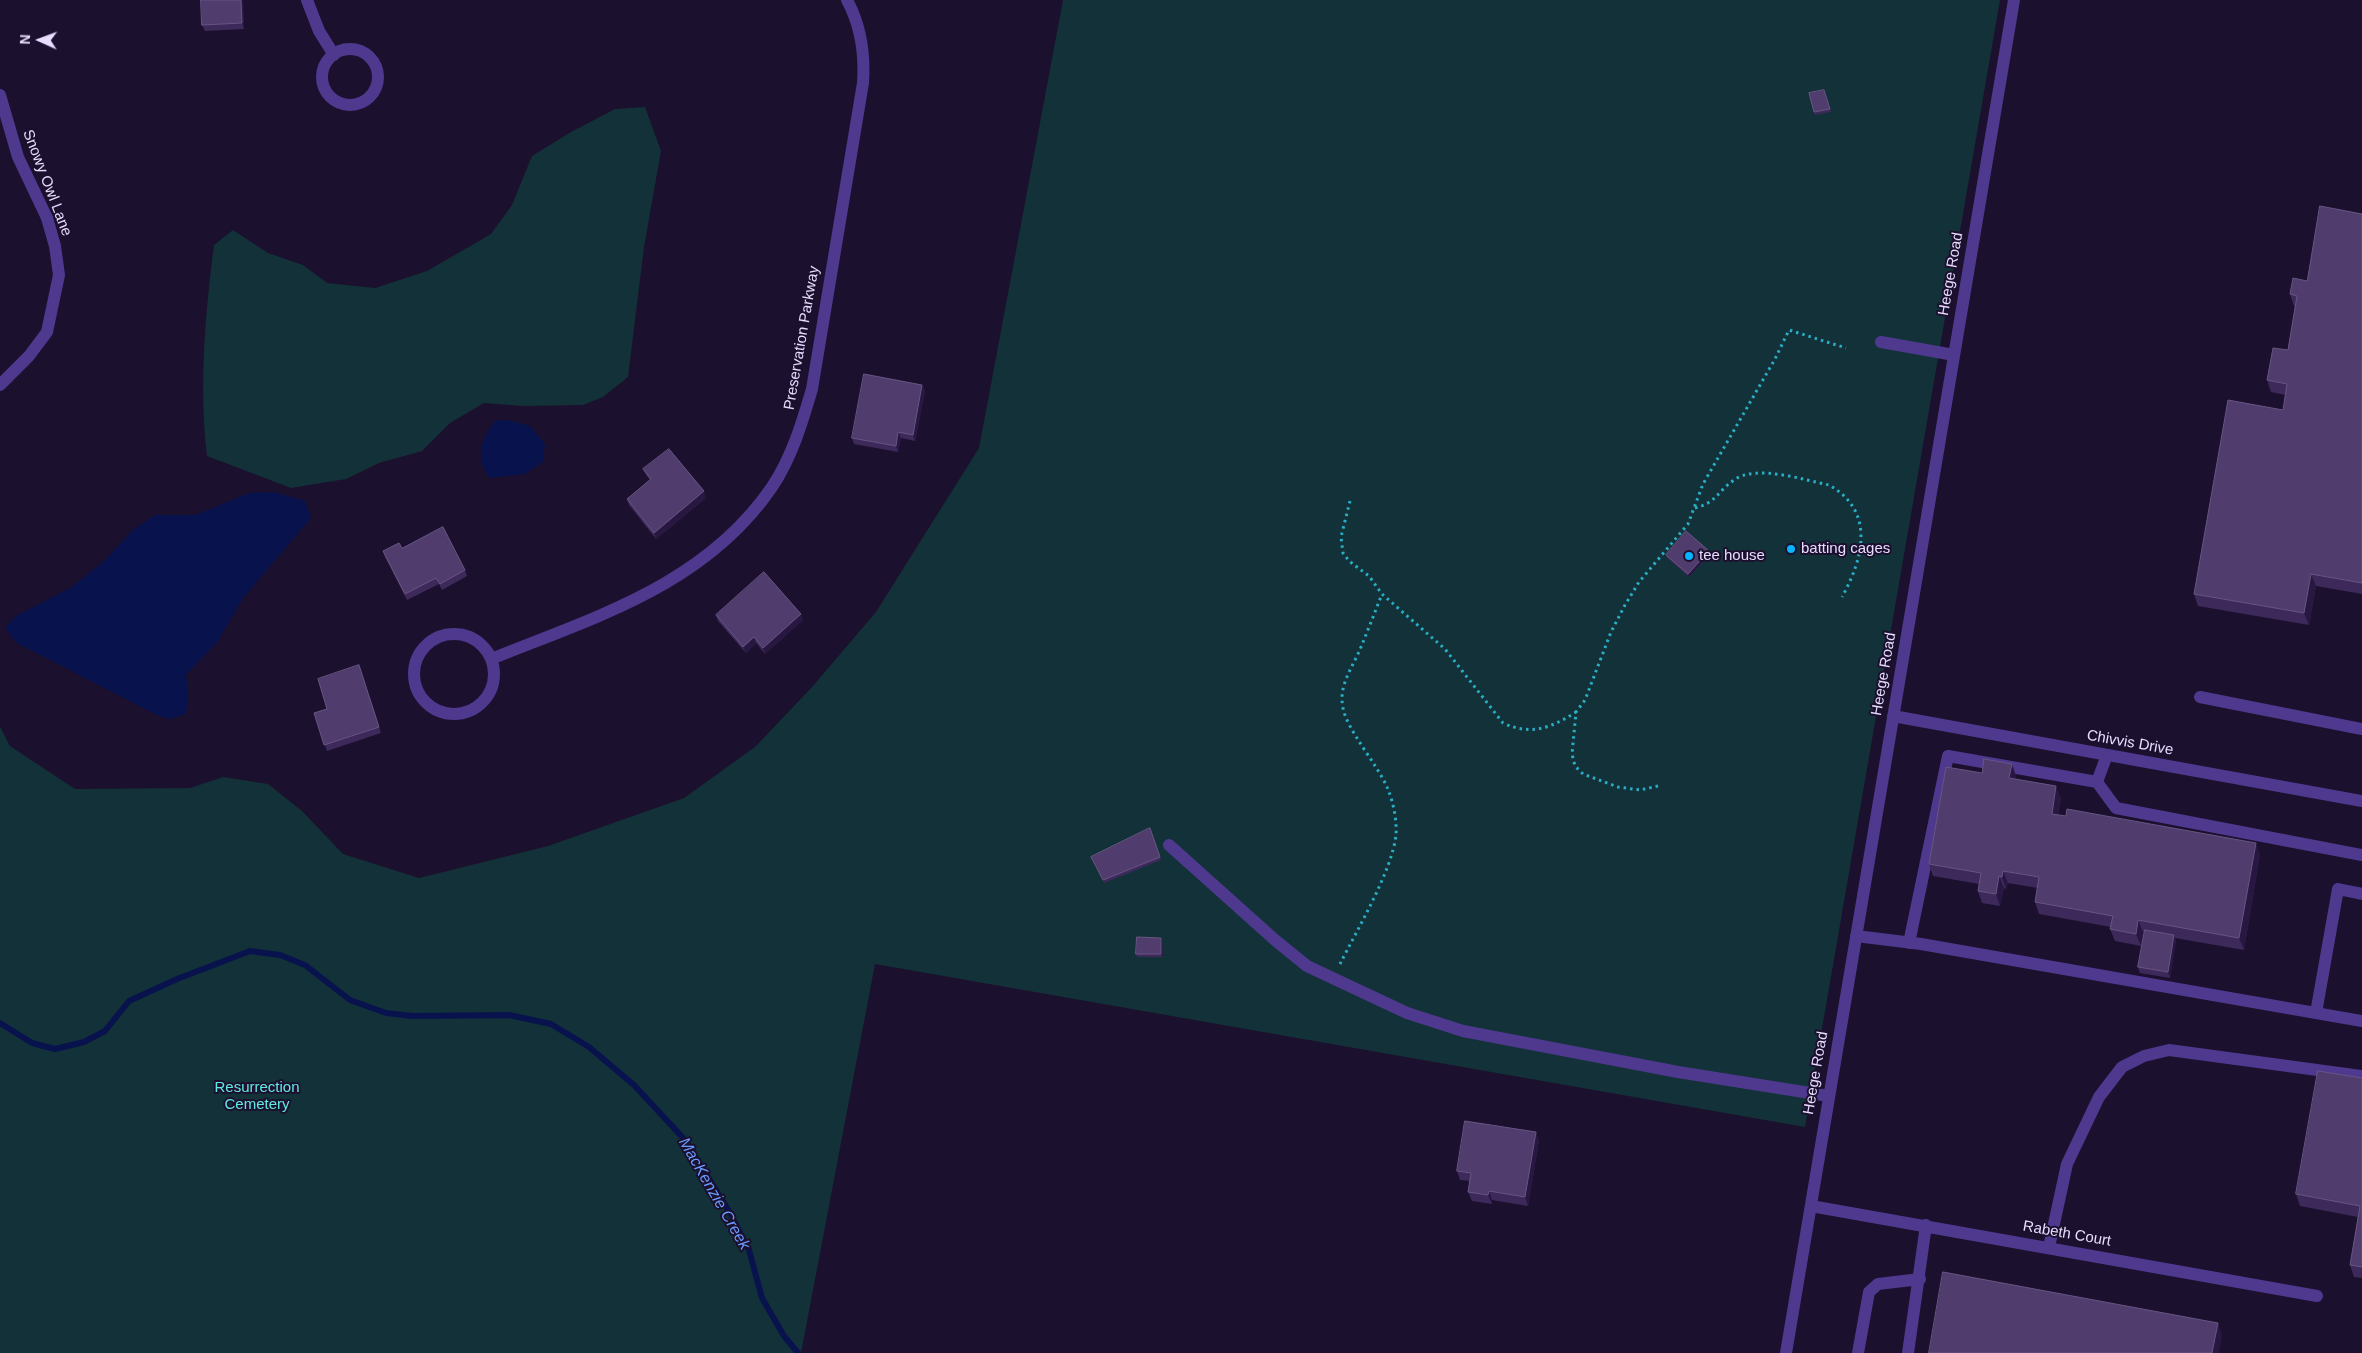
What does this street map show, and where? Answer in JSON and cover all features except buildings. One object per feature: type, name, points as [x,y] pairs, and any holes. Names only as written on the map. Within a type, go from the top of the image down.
[{"type":"street","points":[[307,0],[318,31],[334,54]]},
{"type":"street","name":"Heege Road","points":[[1786,1353],[2014,0]]},
{"type":"street","name":"Preservation Parkway","points":[[491,659],[626,605],[656,590],[720,547],[752,513],[772,486],[789,456],[802,424],[812,389],[863,83],[862,43],[853,2]]},
{"type":"street","points":[[344,50],[356,50],[367,55],[374,63],[378,74],[377,86],[371,96],[362,103],[350,106],[339,103],[329,96],[323,86],[322,74],[326,63],[334,54],[344,50]]},
{"type":"street","name":"Snowy Owl Lane","points":[[0,95],[18,158],[47,218],[55,246],[59,275],[47,332],[29,356],[0,385]]},
{"type":"street","points":[[1881,342],[1954,355]]},
{"type":"street","points":[[442,635],[465,635],[480,644],[491,659],[493,682],[488,694],[481,703],[471,710],[460,713],[436,710],[419,694],[415,683],[414,671],[417,659],[427,645],[442,635]]},
{"type":"street","points":[[2200,697],[2362,729]]},
{"type":"street","name":"Chivvis Drive","points":[[1893,716],[2362,800]]},
{"type":"street","points":[[2097,782],[2107,755]]},
{"type":"street","points":[[1909,942],[1948,756],[2097,782],[2116,808],[2362,855]]},
{"type":"street","points":[[1169,845],[1275,940],[1307,966],[1407,1013],[1462,1031],[1678,1072],[1829,1096]]},
{"type":"street","points":[[2316,1013],[2338,889],[2362,894]]},
{"type":"street","points":[[1856,936],[1909,942],[2362,1021]]},
{"type":"street","points":[[2048,1247],[2067,1164],[2099,1097],[2122,1067],[2144,1056],[2169,1050],[2362,1076]]},
{"type":"street","name":"Rabeth Court","points":[[1811,1206],[2317,1296]]},
{"type":"street","points":[[1908,1353],[1920,1279],[1926,1225]]},
{"type":"street","points":[[1858,1353],[1868,1292],[1878,1284],[1920,1279]]},
{"type":"path","points":[[1350,500],[1341,537],[1343,553],[1349,561],[1369,576],[1382,594],[1445,649],[1503,723],[1514,728],[1537,730],[1561,721],[1576,712],[1585,700],[1611,632],[1625,605],[1639,582],[1680,536],[1688,524],[1703,484],[1775,360],[1788,330],[1846,348]]},
{"type":"path","points":[[1694,508],[1712,502],[1737,478],[1748,474],[1765,473],[1829,485],[1850,499],[1857,510],[1861,526],[1858,557],[1842,597]]},
{"type":"path","points":[[1332,979],[1373,898],[1392,851],[1396,835],[1393,804],[1387,787],[1348,721],[1343,707],[1345,678],[1360,650],[1382,594]]},
{"type":"path","points":[[1576,712],[1572,754],[1575,766],[1583,774],[1618,787],[1640,790],[1658,786]]},
{"type":"green space","name":"Resurrection Cemetery","points":[[1063,0],[2000,0],[1805,1127],[875,964],[801,1353],[0,1353],[0,727],[10,746],[75,789],[190,788],[223,777],[268,784],[302,811],[343,854],[419,878],[548,846],[684,798],[755,747],[813,686],[876,612],[979,448]]},
{"type":"green space","points":[[645,107],[661,151],[644,247],[628,377],[603,397],[583,405],[523,406],[484,403],[450,423],[422,451],[379,463],[346,479],[291,488],[207,456],[203,377],[208,297],[214,245],[233,230],[268,253],[303,265],[327,283],[375,288],[427,271],[491,234],[512,205],[532,156],[571,132],[615,109]]},
{"type":"shaded area","points":[[508,420],[530,426],[545,444],[543,462],[525,474],[490,478],[482,464],[481,449],[483,442],[495,421]]},
{"type":"shaded area","points":[[274,492],[305,501],[311,518],[243,598],[218,641],[186,675],[188,695],[186,714],[170,719],[159,716],[17,643],[5,628],[16,616],[72,587],[104,561],[133,530],[155,515],[196,515],[249,493]]},
{"type":"waterway","name":"MacKenzie Creek","points":[[0,1023],[32,1043],[55,1049],[84,1042],[105,1031],[129,1001],[177,979],[250,951],[280,955],[305,965],[350,1000],[386,1013],[412,1016],[509,1015],[551,1024],[589,1047],[634,1085],[685,1140],[729,1211],[749,1250],[762,1298],[784,1336],[798,1353]]},
{"type":"place","name":"batting cages","points":[[1791,549]]},
{"type":"place","name":"tee house","points":[[1689,556]]}]
